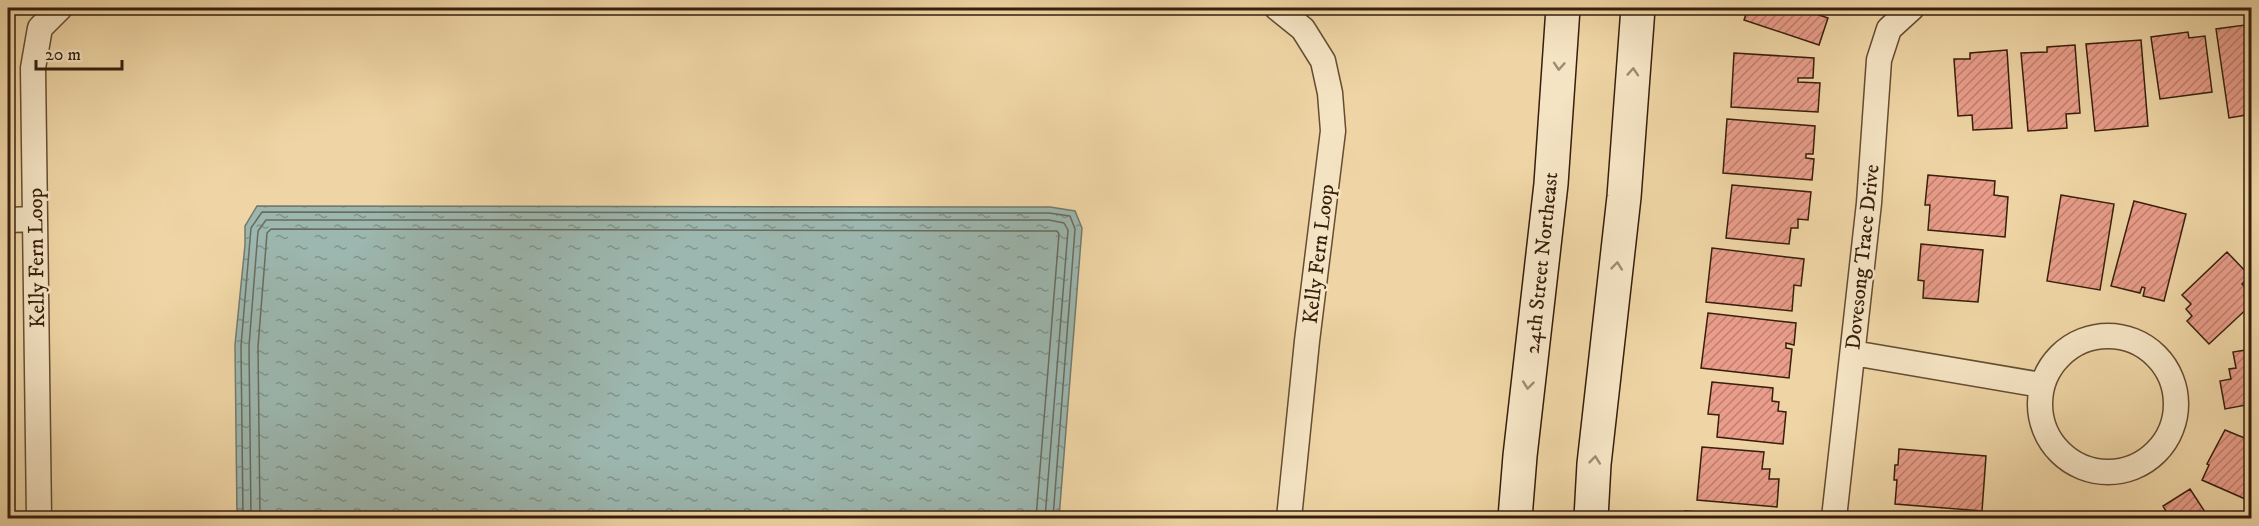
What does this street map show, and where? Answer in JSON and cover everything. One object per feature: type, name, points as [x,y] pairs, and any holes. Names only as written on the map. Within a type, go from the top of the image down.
[{"type":"street","name":"Kelly Fern Loop","points":[[39,519],[33,68],[40,28],[60,8]]},
{"type":"street","name":"Kelly Fern Loop","points":[[1276,8],[1303,29],[1323,62],[1330,93],[1333,131],[1307,341],[1289,519]]},
{"type":"street","name":"24th Street Northeast","points":[[1515,519],[1551,184],[1563,8]]},
{"type":"street","points":[[1591,519],[1624,197],[1638,8]]},
{"type":"street","name":"Dovesong Trace Drive","points":[[1834,519],[1869,203],[1879,60],[1889,28],[1912,8]]},
{"type":"street","points":[[8,220],[35,219]]},
{"type":"street","points":[[2110,336],[2133,340],[2152,352],[2167,369],[2175,390],[2176,413],[2169,434],[2156,453],[2138,466],[2116,472],[2094,471],[2073,463],[2055,449],[2044,430],[2041,418],[2039,408],[2041,386],[2051,365],[2067,349],[2088,339],[2110,336]]},
{"type":"street","points":[[1852,354],[2041,386]]},
{"type":"water","points":[[257,206],[1050,207],[1075,211],[1082,228],[1059,518],[237,518],[235,345],[245,226]]},
{"type":"building","points":[[1748,8],[1821,8],[1819,15],[1828,18],[1819,45],[1744,20]]},
{"type":"building","points":[[2252,23],[2252,114],[2229,118],[2216,29],[2245,25],[2247,33],[2250,32],[2249,24]]},
{"type":"building","points":[[2188,32],[2189,38],[2205,36],[2212,92],[2160,99],[2151,37]]},
{"type":"building","points":[[2141,40],[2148,126],[2095,131],[2086,44]]},
{"type":"building","points":[[2075,45],[2080,113],[2066,114],[2067,128],[2028,131],[2021,53],[2047,52],[2047,47]]},
{"type":"building","points":[[2007,50],[2012,128],[1973,130],[1972,115],[1958,116],[1954,59],[1970,59],[1970,53]]},
{"type":"building","points":[[1734,53],[1814,58],[1813,78],[1798,78],[1798,82],[1820,83],[1818,112],[1731,107]]},
{"type":"building","points":[[1727,119],[1815,126],[1813,154],[1806,154],[1806,158],[1814,159],[1812,180],[1723,173]]},
{"type":"building","points":[[1928,175],[1995,181],[1994,195],[2008,197],[2005,237],[1928,230],[1930,205],[1925,205]]},
{"type":"building","points":[[1732,185],[1811,192],[1808,220],[1798,219],[1798,228],[1791,228],[1789,244],[1726,238]]},
{"type":"building","points":[[2061,195],[2114,204],[2100,290],[2047,281]]},
{"type":"building","points":[[2134,201],[2186,214],[2164,301],[2143,296],[2145,288],[2142,287],[2140,293],[2111,286]]},
{"type":"building","points":[[1921,244],[1983,250],[1978,302],[1923,298],[1924,281],[1918,280]]},
{"type":"building","points":[[1712,248],[1804,259],[1801,286],[1794,285],[1792,311],[1706,302]]},
{"type":"building","points":[[2227,252],[2250,276],[2242,284],[2252,294],[2252,304],[2209,344],[2187,321],[2192,316],[2186,309],[2191,304],[2182,295]]},
{"type":"building","points":[[1708,313],[1796,323],[1794,345],[1786,343],[1786,348],[1792,349],[1789,378],[1701,368]]},
{"type":"building","points":[[2252,349],[2252,404],[2225,409],[2220,381],[2231,379],[2229,369],[2236,368],[2233,352]]},
{"type":"building","points":[[1712,382],[1773,388],[1772,401],[1779,402],[1778,411],[1786,412],[1783,444],[1717,437],[1719,415],[1708,414]]},
{"type":"building","points":[[2225,430],[2252,441],[2252,502],[2202,480],[2209,465],[2207,464]]},
{"type":"building","points":[[1702,447],[1764,452],[1762,469],[1770,469],[1769,479],[1779,479],[1777,507],[1697,500]]},
{"type":"building","points":[[1899,449],[1986,456],[1982,511],[1895,504],[1897,480],[1894,480],[1895,465],[1898,465]]},
{"type":"building","points":[[2190,489],[2209,518],[2160,518],[2167,513],[2163,506]]},
{"type":"building","points":[[1685,511],[1775,517],[1775,518],[1685,518]]},
{"type":"building","points":[[2042,513],[2071,515],[2070,518],[2042,518]]}]
